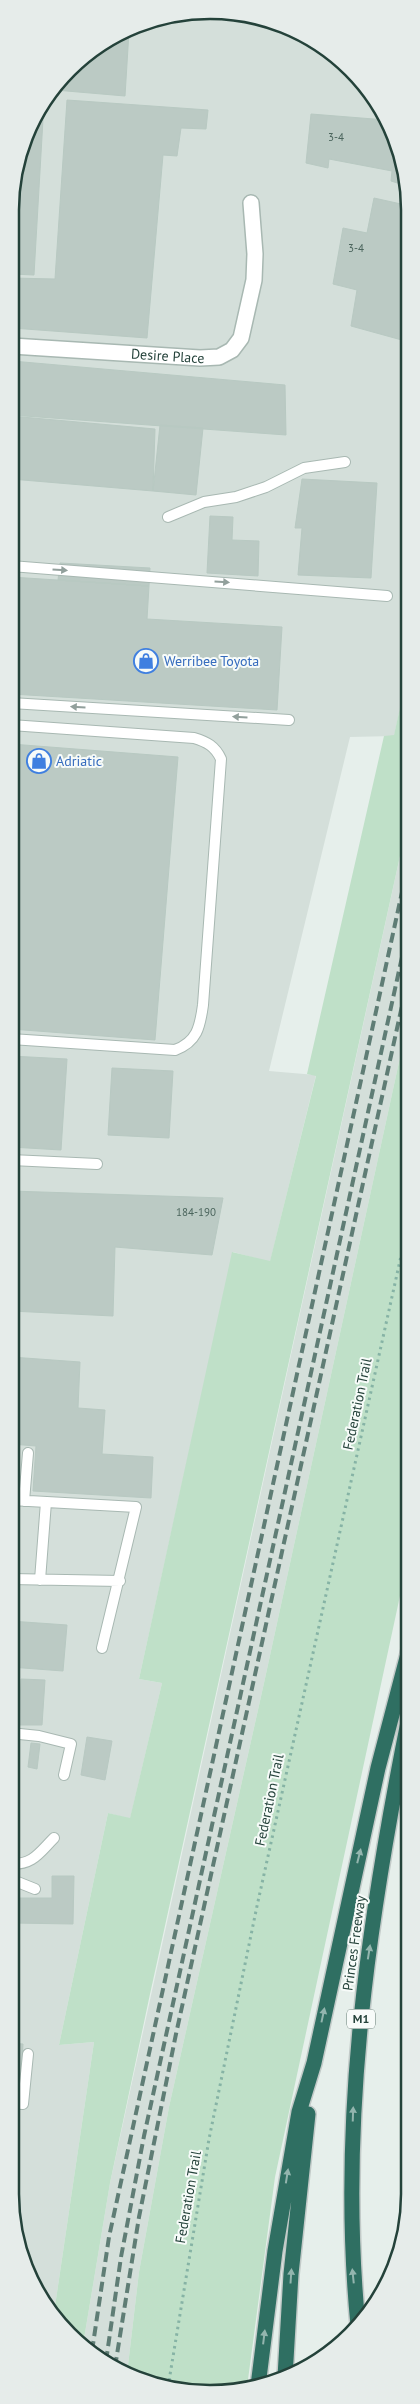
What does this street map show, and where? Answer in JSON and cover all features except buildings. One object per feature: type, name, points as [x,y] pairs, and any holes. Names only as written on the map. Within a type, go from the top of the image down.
[{"type":"highway","points":[[259,2379],[289,2162],[299,2112],[314,2062],[378,1768],[401,1680]]},
{"type":"highway","name":"Princes Freeway","points":[[357,2316],[352,2265],[352,2110],[365,1973],[401,1760]]},
{"type":"highway","points":[[285,2370],[291,2274],[314,2062]]},
{"type":"street","name":"Desire Place","points":[[19,346],[200,358],[219,357],[232,350],[241,338],[254,280],[255,254],[251,204]]},
{"type":"lane","points":[[168,517],[204,502],[236,497],[266,487],[304,468],[345,462]]},
{"type":"lane","points":[[19,567],[299,587],[387,596]]},
{"type":"lane","points":[[19,703],[289,720]]},
{"type":"lane","points":[[19,726],[194,738],[207,742],[216,749],[221,758],[203,1005],[196,1034],[187,1046],[175,1050],[19,1040]]},
{"type":"lane","points":[[19,1160],[97,1164]]},
{"type":"lane","points":[[24,1501],[28,1453]]},
{"type":"lane","points":[[19,1501],[136,1508],[120,1581],[102,1648]]},
{"type":"lane","points":[[40,1580],[46,1502]]},
{"type":"lane","points":[[19,1579],[120,1581]]},
{"type":"lane","points":[[19,1734],[39,1736],[71,1744],[64,1775]]},
{"type":"lane","points":[[19,1864],[30,1861],[54,1838]]},
{"type":"lane","points":[[19,1883],[35,1889]]},
{"type":"lane","points":[[19,2104],[23,2104],[28,2054]]},
{"type":"path","name":"Federation Trail","points":[[169,2381],[219,2090],[259,1896],[401,1256]]},
{"type":"shaded area","points":[[223,19],[247,22],[283,33],[306,44],[336,66],[354,84],[376,114],[387,137],[395,161],[401,197],[401,704],[394,736],[350,737],[269,1071],[316,1075],[270,1262],[233,1252],[139,1679],[162,1683],[130,1819],[108,1813],[59,2045],[94,2042],[55,2306],[44,2290],[33,2267],[22,2231],[19,2207],[19,197],[25,161],[38,125],[58,94],[84,66],[114,44],[137,33],[185,20]]},
{"type":"shaded area","points":[[401,852],[401,1053],[264,1683],[169,2107],[139,2272],[128,2367],[114,2360],[84,2338],[110,2183]]},
{"type":"green space","points":[[401,703],[401,851],[150,1994],[110,2183],[84,2338],[55,2306],[94,2042],[59,2045],[108,1813],[130,1818],[162,1683],[139,1679],[232,1252],[270,1261],[316,1076],[307,1074],[384,736],[394,735]]},
{"type":"green space","points":[[401,1053],[401,1591],[275,2177],[248,2382],[223,2385],[185,2384],[161,2379],[128,2367],[139,2272],[169,2107],[264,1683]]},
{"type":"railway","points":[[93,2345],[109,2237],[401,897]]},
{"type":"railway","points":[[107,2355],[121,2257],[144,2136],[401,962]]},
{"type":"railway","points":[[116,2361],[139,2217],[176,2034],[401,1010]]},
{"type":"place","name":"Werribee Toyota","points":[[146,661]]},
{"type":"place","name":"Adriatic","points":[[39,761]]}]
